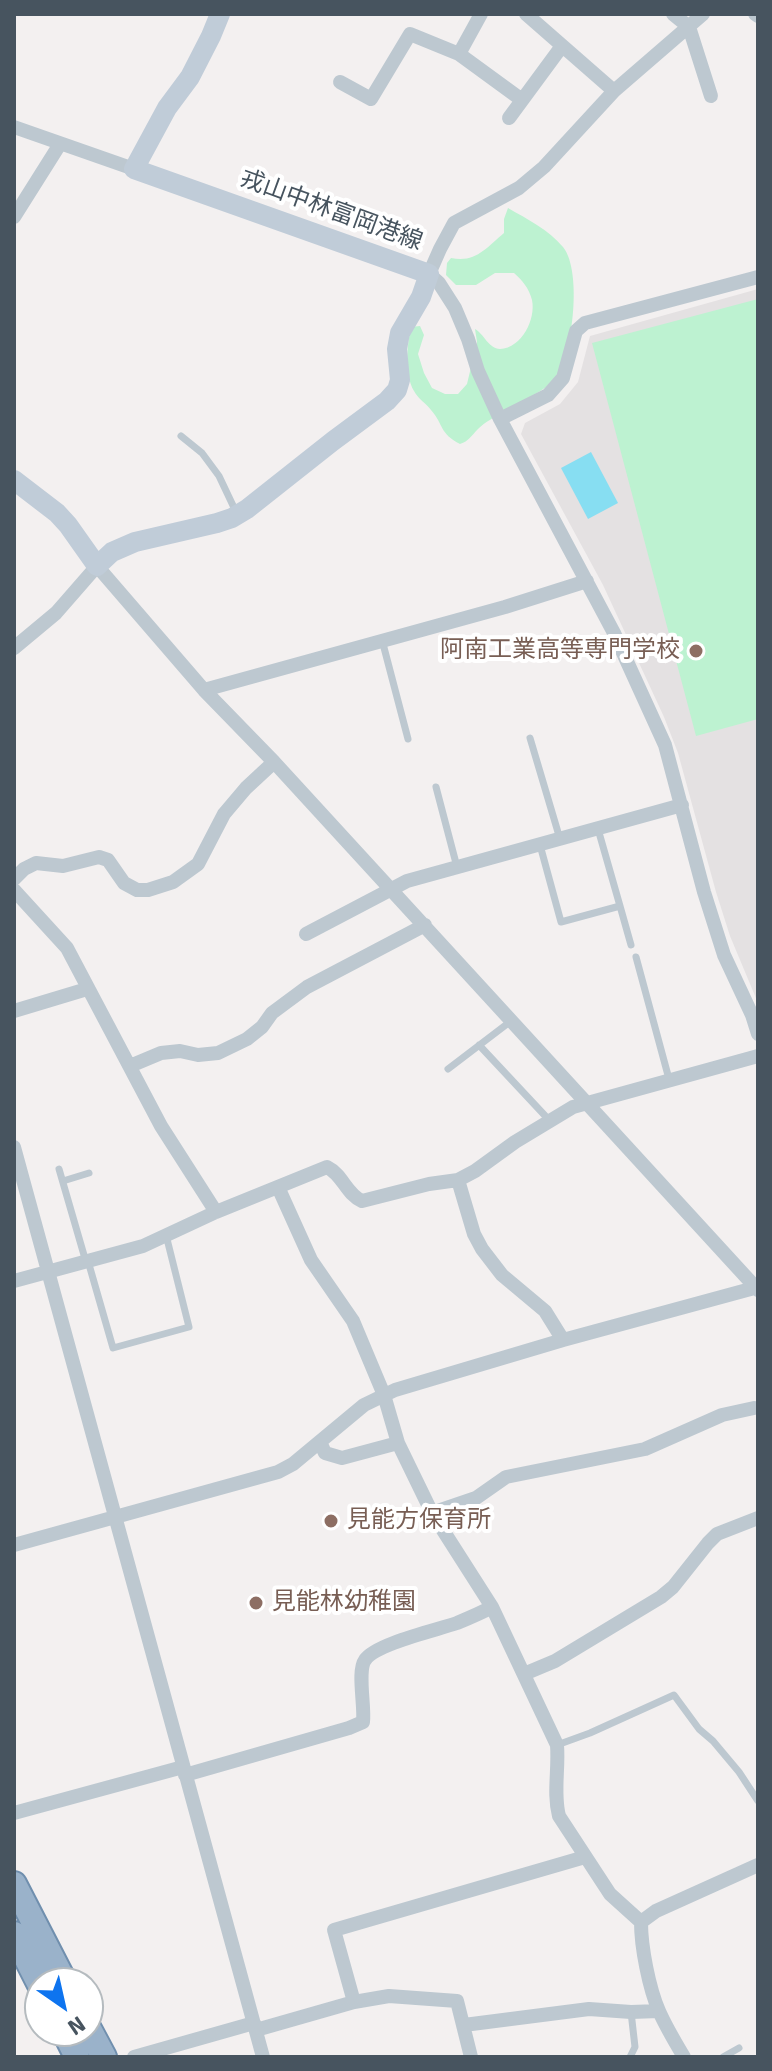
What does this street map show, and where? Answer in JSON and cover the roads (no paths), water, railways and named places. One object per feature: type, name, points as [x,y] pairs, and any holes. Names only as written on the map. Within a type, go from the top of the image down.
[{"type":"highway","points":[[14,1884],[57,1967]]},
{"type":"highway","points":[[14,1934],[31,1967]]},
{"type":"main road","points":[[134,169],[167,108],[190,77],[220,14]]},
{"type":"main road","name":"戎山中林富岡港線","points":[[97,566],[112,552],[135,542],[217,523],[238,515],[387,401],[397,390],[400,380],[397,349],[400,333],[421,297],[429,274],[134,169]]},
{"type":"main road","points":[[14,480],[57,513],[97,566]]},
{"type":"street","points":[[459,54],[481,14]]},
{"type":"street","points":[[526,14],[614,91]]},
{"type":"street","points":[[673,14],[689,27],[711,96]]},
{"type":"street","points":[[703,14],[614,91],[544,167],[519,188],[454,223],[429,274],[439,283],[455,308],[500,419],[614,633],[665,745],[724,955],[758,1034]]},
{"type":"street","points":[[340,82],[371,99],[410,34],[459,54],[522,100]]},
{"type":"street","points":[[509,118],[562,46]]},
{"type":"street","points":[[14,127],[134,169]]},
{"type":"street","points":[[14,217],[60,144]]},
{"type":"street","points":[[500,419],[548,395],[563,378],[576,331],[585,323],[758,277]]},
{"type":"street","points":[[14,648],[56,613],[97,566],[204,690],[425,925],[757,1288],[563,1340],[395,1390],[364,1405],[293,1464],[278,1472],[14,1545]]},
{"type":"street","points":[[204,690],[505,607],[587,581]]},
{"type":"street","points":[[14,879],[36,863],[63,866],[99,857],[108,860],[124,883],[137,890],[173,882],[198,864],[224,814],[274,762]]},
{"type":"street","points":[[306,934],[407,881],[682,805]]},
{"type":"street","points":[[14,890],[67,948],[161,1126],[216,1212]]},
{"type":"street","points":[[130,1066],[161,1053],[218,1053],[247,1039],[262,1027],[272,1013],[307,987],[425,925]]},
{"type":"street","points":[[14,1011],[87,989]]},
{"type":"street","points":[[14,1281],[143,1246],[216,1212],[327,1167],[336,1172],[352,1196],[362,1201],[458,1180],[573,1107],[758,1056]]},
{"type":"street","points":[[14,1147],[263,2057]]},
{"type":"street","points":[[458,1180],[474,1234],[482,1249],[502,1275],[545,1311],[563,1340]]},
{"type":"street","points":[[278,1187],[311,1260],[353,1321],[384,1395],[398,1443],[432,1513],[492,1607],[557,1745],[556,1804],[559,1816],[610,1894],[641,1922],[641,1936],[654,1996],[684,2057]]},
{"type":"street","points":[[432,1513],[476,1498],[506,1477],[645,1449],[722,1415],[756,1407],[758,1425]]},
{"type":"street","points":[[320,1442],[325,1453],[342,1458],[398,1443]]},
{"type":"street","points":[[524,1674],[555,1661],[661,1597],[717,1534],[758,1518]]},
{"type":"street","points":[[14,1813],[363,1722],[363,1661],[375,1650],[457,1623],[492,1607]]},
{"type":"street","points":[[354,2002],[334,1930],[585,1857]]},
{"type":"street","points":[[641,1922],[656,1911],[758,1865]]},
{"type":"street","points":[[134,2057],[389,1996],[457,2001],[471,2057]]},
{"type":"street","points":[[464,2025],[589,2009],[659,2011]]},
{"type":"lane","points":[[181,436],[202,453],[219,476],[238,515]]},
{"type":"lane","points":[[382,640],[408,739]]},
{"type":"lane","points":[[530,738],[560,839]]},
{"type":"lane","points":[[436,787],[457,867]]},
{"type":"lane","points":[[598,829],[631,945]]},
{"type":"lane","points":[[540,845],[561,922],[620,906]]},
{"type":"lane","points":[[636,957],[669,1079]]},
{"type":"lane","points":[[448,1069],[511,1021]]},
{"type":"lane","points":[[479,1045],[550,1121]]},
{"type":"lane","points":[[59,1169],[113,1348],[189,1327],[166,1235]]},
{"type":"lane","points":[[63,1181],[89,1173]]},
{"type":"lane","points":[[557,1745],[674,1695],[699,1729],[739,1772],[758,1801]]},
{"type":"lane","points":[[630,2057],[635,2047],[631,2012]]},
{"type":"lane","points":[[723,2057],[739,2048]]},
{"type":"water","points":[[591,452],[618,503],[588,519],[561,468]]},
{"type":"place","name":"阿南工業高等専門学校","points":[[696,651]]},
{"type":"place","name":"見能方保育所","points":[[331,1521]]},
{"type":"place","name":"見能林幼稚園","points":[[256,1603]]}]
